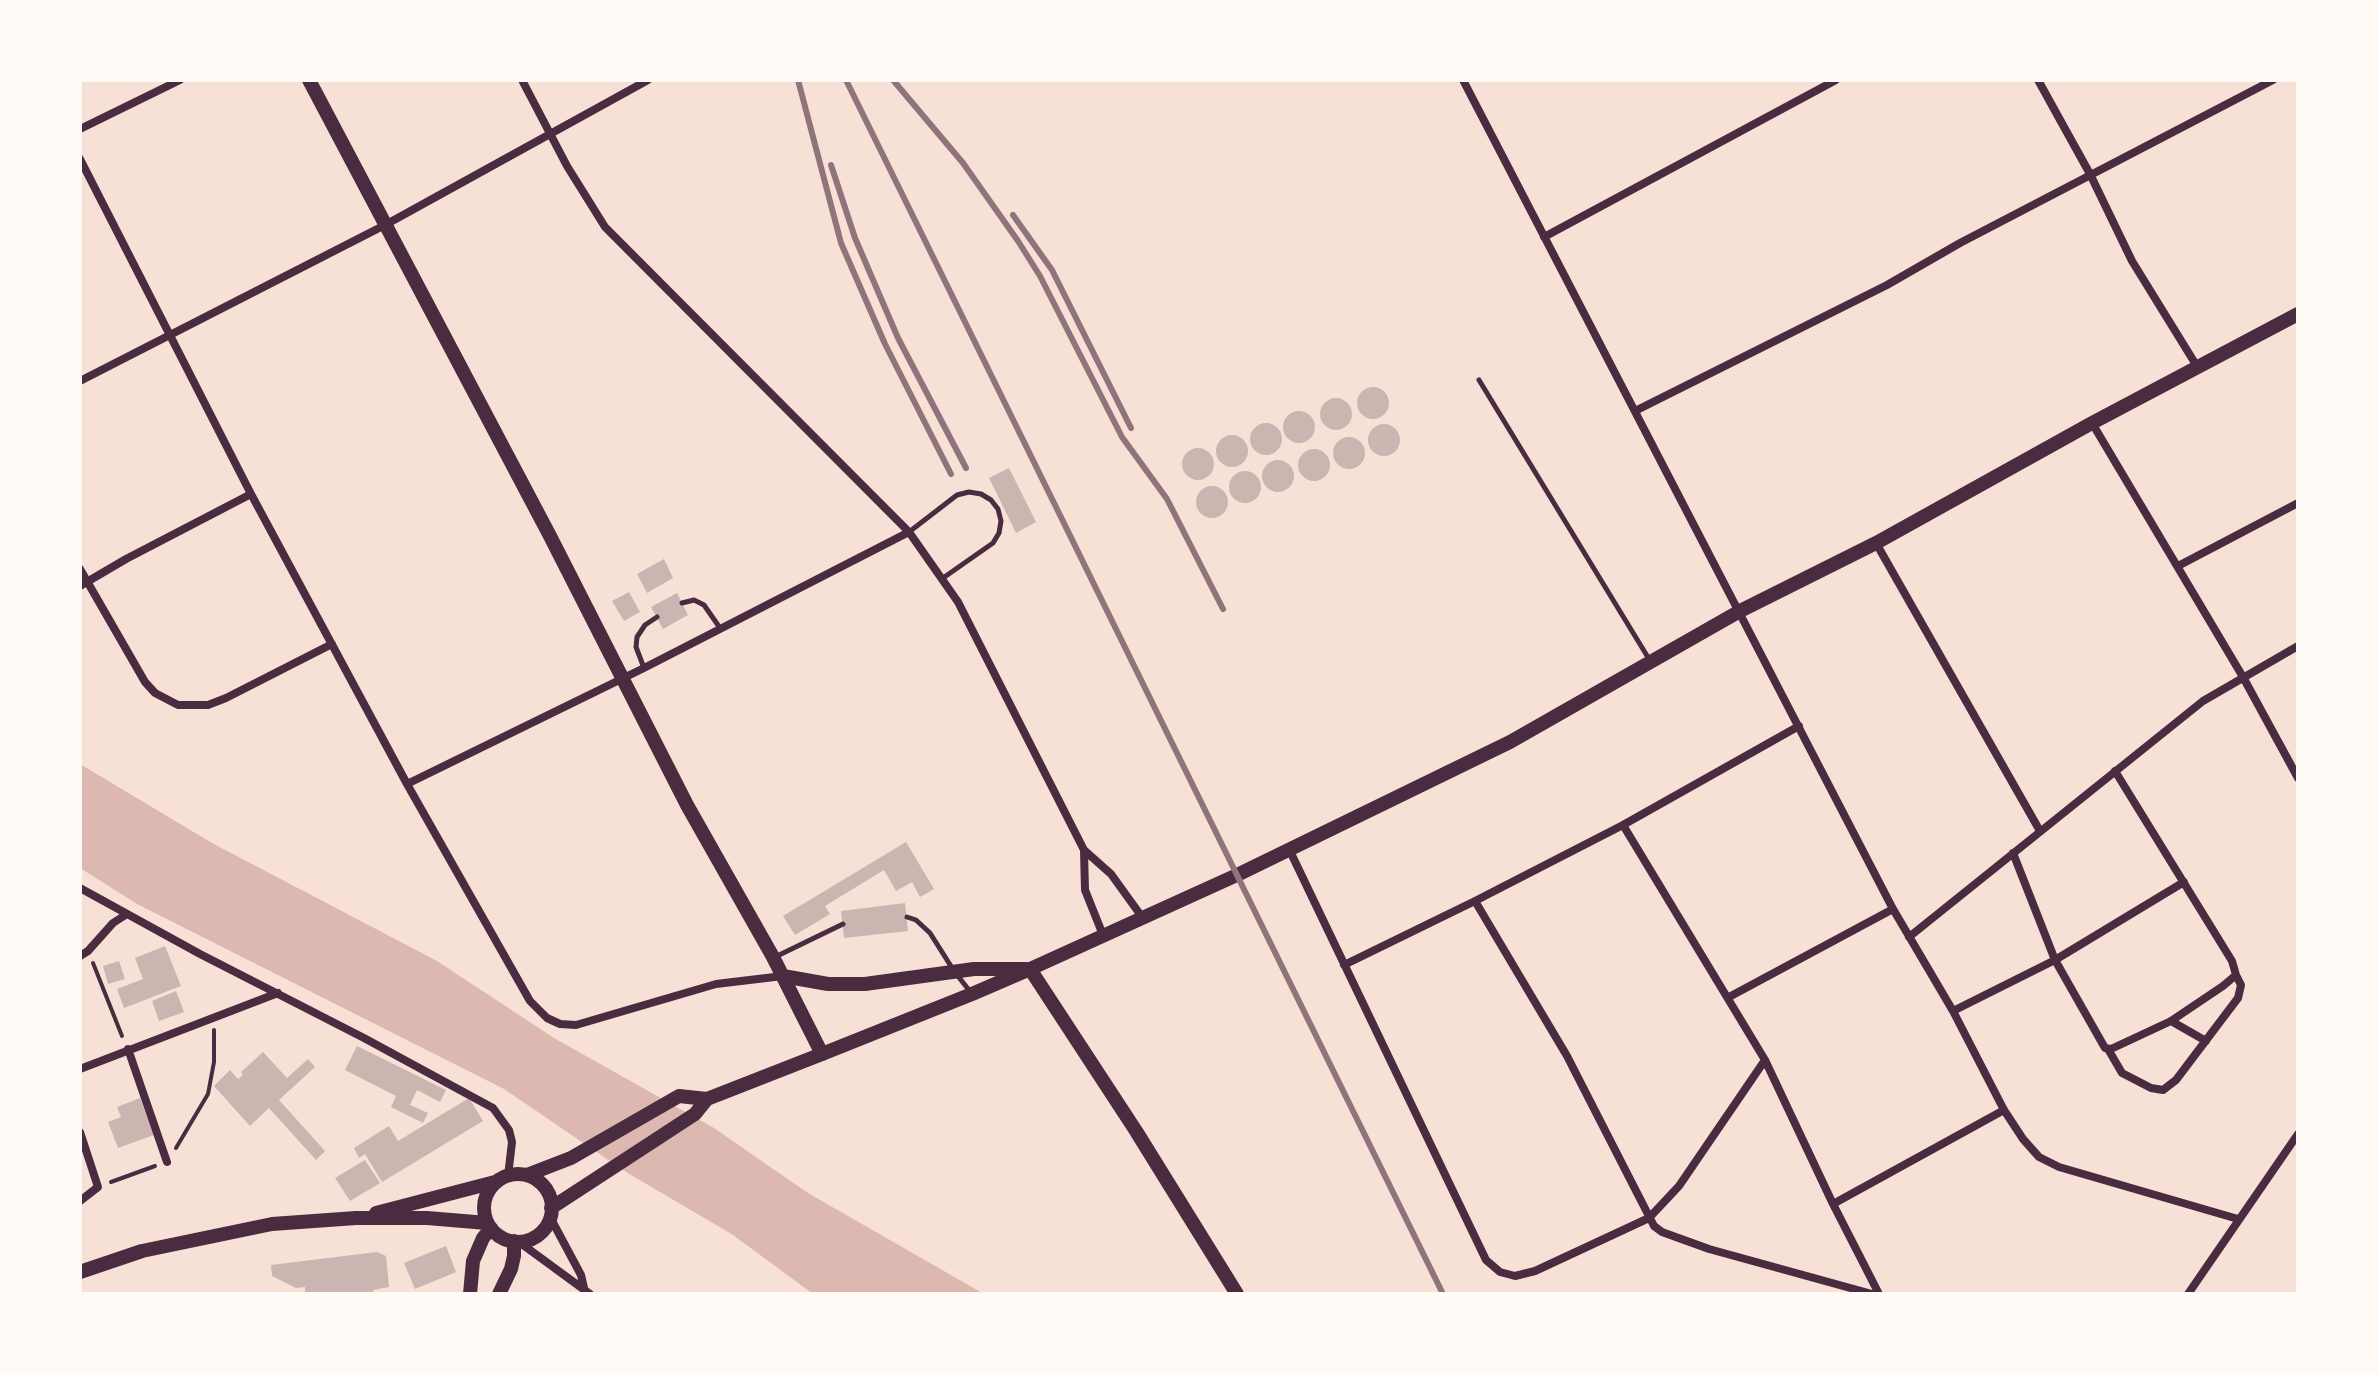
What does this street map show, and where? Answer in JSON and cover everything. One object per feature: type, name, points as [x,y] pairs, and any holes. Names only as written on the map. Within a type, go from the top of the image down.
[{"type":"main road","points":[[309,80],[687,805],[773,957],[822,1054]]},
{"type":"main road","points":[[356,1218],[527,1175],[588,1149],[679,1096],[707,1099],[972,994],[1289,849],[1510,742],[1740,611],[1876,543],[2092,423],[2298,314]]},
{"type":"main road","points":[[783,976],[840,985],[954,971],[1030,969]]},
{"type":"main road","points":[[1030,969],[1237,1294]]},
{"type":"main road","points":[[502,1179],[485,1201],[489,1225],[497,1235],[517,1242],[527,1240],[542,1231],[551,1212],[613,1166],[695,1114],[707,1099]]},
{"type":"main road","points":[[527,1175],[545,1187],[551,1212]]},
{"type":"main road","points":[[80,1272],[142,1251],[272,1224],[356,1218],[427,1218],[489,1225]]},
{"type":"main road","points":[[470,1294],[473,1261],[489,1225]]},
{"type":"main road","points":[[499,1294],[511,1269],[517,1242]]},
{"type":"street","points":[[80,129],[180,80]]},
{"type":"street","points":[[522,80],[567,166],[605,227],[909,532],[958,602],[1084,850],[1111,874],[1142,917]]},
{"type":"street","points":[[80,381],[385,225],[648,80]]},
{"type":"street","points":[[1463,80],[1893,909],[2023,1139],[2039,1157],[2049,1162],[2142,1193],[2238,1219]]},
{"type":"street","points":[[1544,237],[1836,80]]},
{"type":"street","points":[[2038,80],[2090,174],[2132,261],[2198,368]]},
{"type":"street","points":[[1635,411],[1887,285],[1960,243],[2273,80]]},
{"type":"street","points":[[80,159],[251,494],[407,784],[530,1001],[547,1018],[560,1024],[576,1025],[716,984],[783,976]]},
{"type":"street","points":[[2092,423],[2243,677],[2298,778]]},
{"type":"street","points":[[84,584],[251,494]]},
{"type":"street","points":[[2178,566],[2298,503]]},
{"type":"street","points":[[407,784],[644,668],[909,532]]},
{"type":"street","points":[[1876,543],[2040,831]]},
{"type":"street","points":[[80,569],[84,584],[145,682],[155,693],[178,705],[208,705],[226,698],[332,644]]},
{"type":"street","points":[[1909,937],[2203,701],[2298,646]]},
{"type":"street","points":[[1344,965],[1623,825],[1799,726]]},
{"type":"street","points":[[2013,853],[2055,960],[2102,1046],[2108,1049],[2122,1073],[2151,1088],[2163,1090],[2176,1080],[2238,998],[2241,985],[2232,961],[2115,771]]},
{"type":"street","points":[[1623,825],[1765,1060],[1879,1294]]},
{"type":"street","points":[[1289,849],[1486,1260],[1500,1272],[1515,1276],[1535,1271],[1649,1218],[1679,1186],[1765,1060]]},
{"type":"street","points":[[1084,850],[1085,890],[1103,935]]},
{"type":"street","points":[[1953,1011],[2055,960],[2184,882]]},
{"type":"street","points":[[80,888],[493,1108],[509,1130],[512,1142],[502,1179]]},
{"type":"street","points":[[1475,901],[1567,1056],[1649,1218],[1662,1232],[1697,1245],[1872,1294]]},
{"type":"street","points":[[1729,997],[1893,909]]},
{"type":"street","points":[[84,954],[113,923],[127,914]]},
{"type":"street","points":[[2108,1049],[2171,1021],[2236,975]]},
{"type":"street","points":[[80,1069],[278,993]]},
{"type":"street","points":[[2171,1021],[2206,1041]]},
{"type":"street","points":[[128,1049],[167,1162]]},
{"type":"street","points":[[1833,1204],[2004,1110]]},
{"type":"street","points":[[80,1132],[98,1187],[80,1201]]},
{"type":"street","points":[[2188,1294],[2298,1134]]},
{"type":"street","points":[[551,1212],[587,1292]]},
{"type":"street","points":[[517,1242],[587,1292]]},
{"type":"lane","points":[[1479,380],[1651,663]]},
{"type":"lane","points":[[909,532],[957,495],[969,492],[981,494],[998,509],[1001,521],[993,543],[943,578]]},
{"type":"lane","points":[[682,603],[694,600],[704,605],[720,628]]},
{"type":"lane","points":[[644,668],[636,647],[637,637],[645,625],[657,617]]},
{"type":"lane","points":[[907,917],[916,920],[930,933],[972,994]]},
{"type":"lane","points":[[773,957],[843,924]]},
{"type":"path","points":[[84,954],[128,1049]]},
{"type":"path","points":[[98,1187],[167,1162],[208,1094],[214,1062],[215,1016]]},
{"type":"shaded area","points":[[80,764],[212,843],[437,961],[554,1038],[714,1128],[808,1193],[984,1294],[813,1294],[733,1235],[626,1172],[504,1089],[137,904],[80,868]]},
{"type":"building","points":[[1373,387],[1385,391],[1389,403],[1385,415],[1373,419],[1361,415],[1357,403],[1361,391]]},
{"type":"building","points":[[1336,398],[1348,402],[1352,414],[1348,426],[1336,430],[1324,426],[1320,414],[1324,402]]},
{"type":"building","points":[[1299,411],[1310,416],[1315,427],[1310,438],[1299,443],[1288,438],[1283,427],[1288,416]]},
{"type":"building","points":[[1266,423],[1278,427],[1282,439],[1278,451],[1266,455],[1254,451],[1250,439],[1254,427]]},
{"type":"building","points":[[1384,424],[1396,428],[1400,440],[1396,452],[1384,456],[1372,452],[1368,440],[1372,428]]},
{"type":"building","points":[[1232,435],[1244,439],[1248,451],[1244,463],[1232,467],[1220,463],[1216,451],[1220,439]]},
{"type":"building","points":[[1349,437],[1361,441],[1365,453],[1361,465],[1349,469],[1337,465],[1333,453],[1337,441]]},
{"type":"building","points":[[1198,448],[1210,452],[1214,464],[1210,476],[1198,480],[1186,476],[1182,464],[1186,452]]},
{"type":"building","points":[[1314,449],[1326,453],[1330,465],[1326,477],[1314,481],[1302,477],[1298,465],[1302,453]]},
{"type":"building","points":[[1278,460],[1290,464],[1294,476],[1290,488],[1278,492],[1266,488],[1262,476],[1266,464]]},
{"type":"building","points":[[1009,468],[1036,522],[1016,533],[989,478]]},
{"type":"building","points":[[1245,471],[1257,475],[1261,487],[1257,499],[1245,503],[1233,499],[1229,487],[1233,475]]},
{"type":"building","points":[[1212,486],[1224,490],[1228,502],[1224,514],[1212,518],[1200,514],[1196,502],[1200,490]]},
{"type":"building","points":[[664,559],[673,578],[647,593],[637,574]]},
{"type":"building","points":[[629,592],[640,612],[624,621],[612,601]]},
{"type":"building","points":[[677,593],[688,615],[663,629],[651,607]]},
{"type":"building","points":[[906,842],[934,889],[920,897],[912,882],[896,891],[884,870],[825,906],[830,914],[795,935],[783,916]]},
{"type":"building","points":[[905,903],[908,931],[844,938],[841,911]]},
{"type":"building","points":[[165,946],[181,986],[124,1008],[117,989],[143,979],[135,958]]},
{"type":"building","points":[[119,961],[125,979],[108,984],[103,966]]},
{"type":"building","points":[[176,991],[184,1012],[159,1021],[152,1001]]},
{"type":"building","points":[[357,1046],[446,1090],[440,1102],[417,1090],[410,1105],[428,1113],[423,1123],[391,1107],[396,1096],[345,1070]]},
{"type":"building","points":[[263,1052],[287,1078],[308,1059],[315,1067],[279,1100],[325,1151],[316,1160],[269,1108],[250,1126],[214,1086],[230,1070],[238,1079],[243,1075],[241,1072]]},
{"type":"building","points":[[140,1098],[154,1135],[118,1148],[108,1122],[121,1117],[117,1107]]},
{"type":"building","points":[[469,1098],[483,1121],[382,1182],[365,1154],[359,1158],[354,1148],[389,1126],[398,1141]]},
{"type":"building","points":[[365,1160],[380,1183],[350,1201],[335,1178]]},
{"type":"building","points":[[446,1246],[456,1272],[415,1289],[404,1263]]},
{"type":"building","points":[[377,1252],[386,1256],[389,1287],[373,1290],[373,1294],[310,1294],[305,1292],[305,1287],[296,1288],[272,1276],[271,1265]]},
{"type":"railway","points":[[798,80],[841,243],[885,344],[951,474]]},
{"type":"railway","points":[[846,80],[1443,1294]]},
{"type":"railway","points":[[893,80],[963,163],[1040,276],[1122,437],[1167,499],[1223,609]]},
{"type":"railway","points":[[831,165],[855,238],[898,338],[966,468]]},
{"type":"railway","points":[[1013,215],[1052,270],[1131,428]]}]
